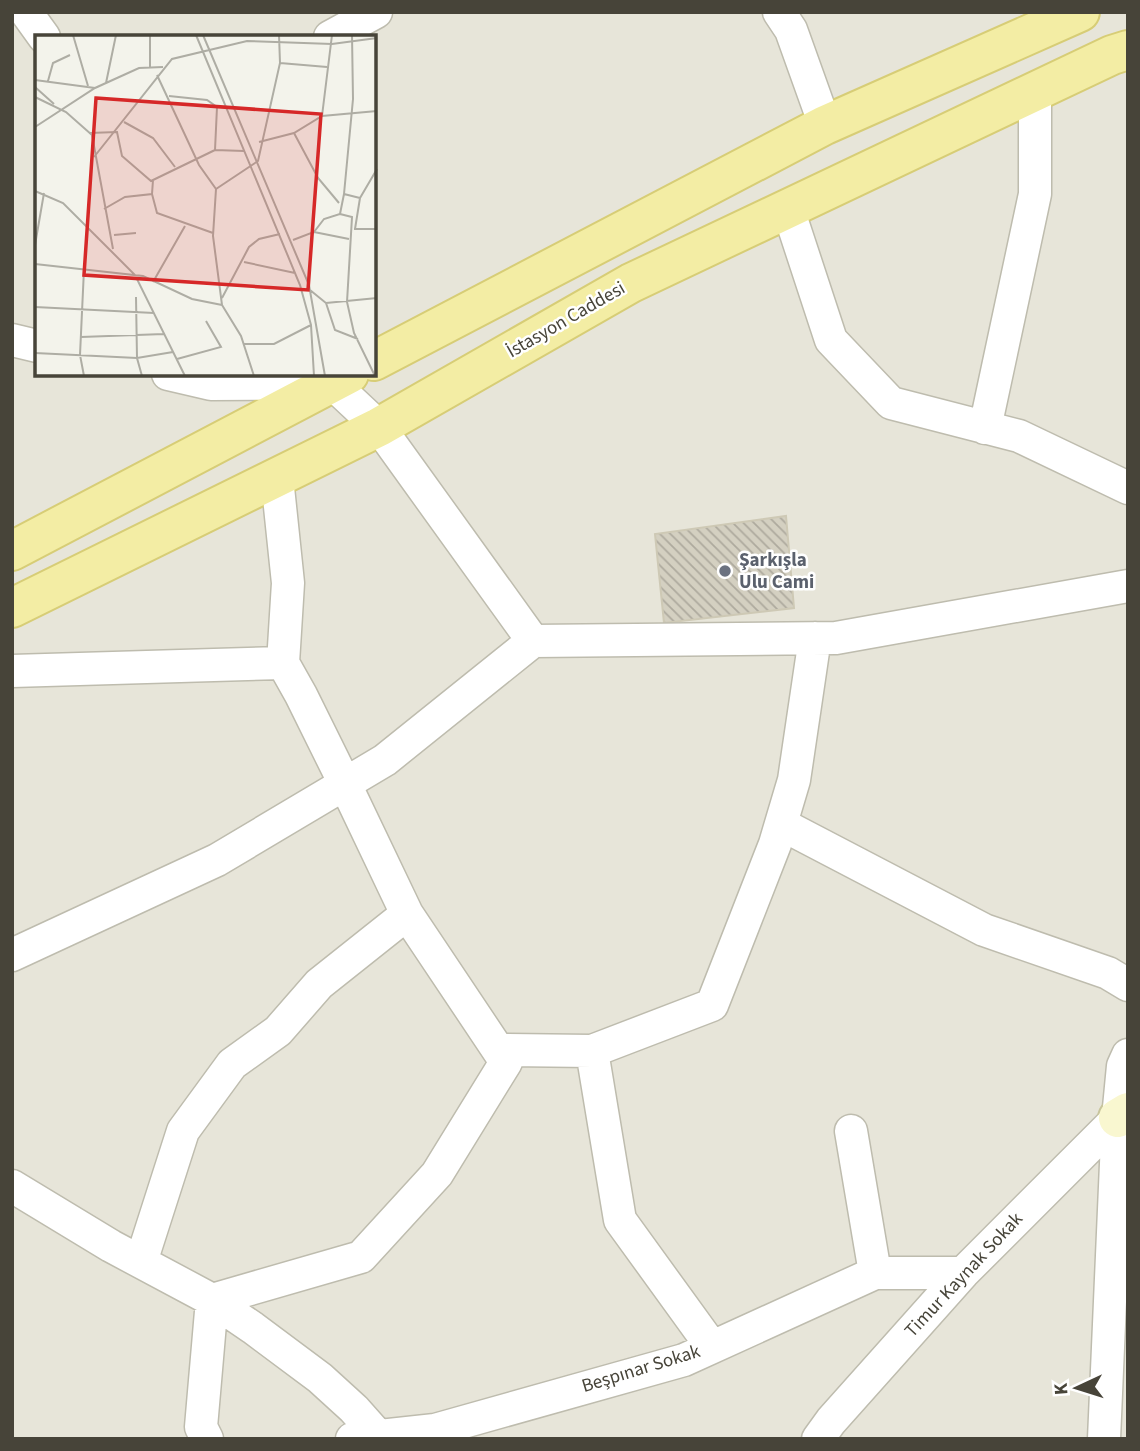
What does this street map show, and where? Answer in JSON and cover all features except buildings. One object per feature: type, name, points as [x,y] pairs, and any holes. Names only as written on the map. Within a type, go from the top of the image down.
[{"type":"main road","points":[[376,360],[825,125],[1080,12]]},
{"type":"main road","name":"İstasyon Caddesi","points":[[12,608],[379,427],[631,283],[1112,55],[1128,50]]},
{"type":"main road","points":[[12,551],[340,379]]},
{"type":"street","points":[[26,12],[43,35]]},
{"type":"street","points":[[334,35],[376,12]]},
{"type":"street","points":[[779,12],[791,30],[825,125]]},
{"type":"street","points":[[985,428],[1035,194],[1035,92]]},
{"type":"street","points":[[788,209],[831,340],[891,403],[1019,436],[1128,488]]},
{"type":"street","points":[[12,340],[35,346]]},
{"type":"street","points":[[185,376],[210,379],[340,379],[379,427],[533,641]]},
{"type":"street","points":[[212,1300],[362,1256],[437,1174],[506,1062],[407,914],[283,663],[288,583],[277,478]]},
{"type":"street","points":[[12,955],[217,860],[385,760],[533,641],[836,638],[1128,586]]},
{"type":"street","points":[[499,1050],[592,1051],[712,1005],[770,857],[794,780],[814,638]]},
{"type":"street","points":[[12,671],[283,663]]},
{"type":"street","points":[[781,824],[984,930],[1108,973],[1128,985]]},
{"type":"street","points":[[141,1262],[183,1131],[232,1065],[278,1031],[319,984],[407,914]]},
{"type":"street","points":[[592,1051],[620,1220],[712,1347]]},
{"type":"street","points":[[1104,1439],[1123,1115],[1123,1066],[1128,1055]]},
{"type":"street","name":"Timur Kaynak Sokak","points":[[818,1439],[962,1273],[1123,1115]]},
{"type":"street","points":[[851,1131],[874,1273]]},
{"type":"street","points":[[12,1186],[111,1246],[212,1300],[253,1328],[320,1378],[354,1409],[365,1437]]},
{"type":"street","name":"Beşpınar Sokak","points":[[365,1437],[435,1430],[684,1360],[874,1273],[962,1273]]},
{"type":"street","points":[[207,1439],[201,1427],[212,1300]]},
{"type":"shaded area","points":[[12,12],[1128,12],[1128,1439],[12,1439]]},
{"type":"place","name":"Şarkışla Ulu Cami","points":[[725,571]]}]
